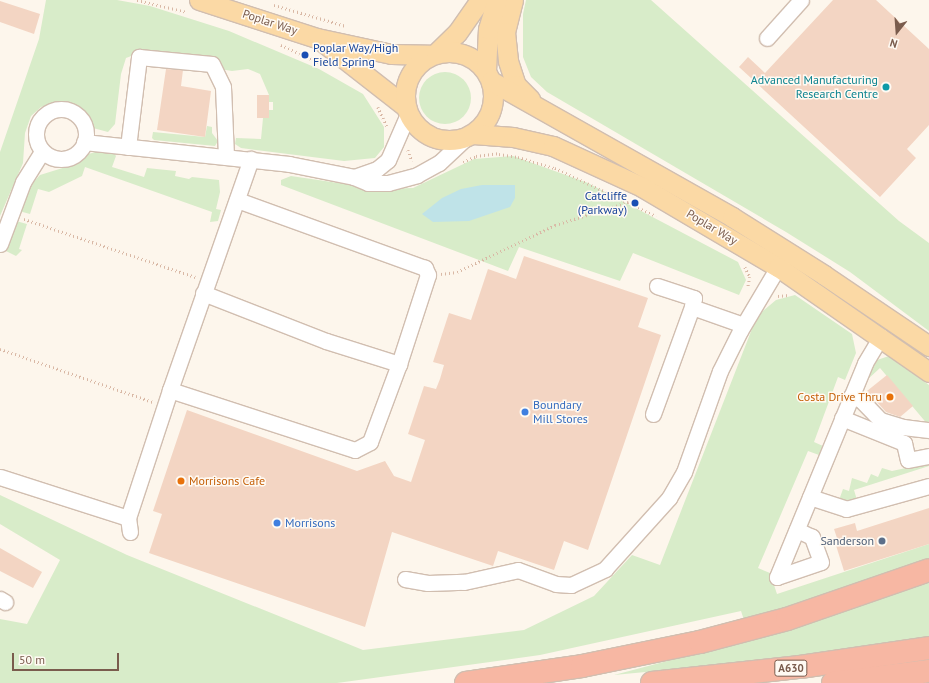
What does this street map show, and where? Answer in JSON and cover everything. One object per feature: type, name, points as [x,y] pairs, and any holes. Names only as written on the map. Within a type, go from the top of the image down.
[{"type":"highway","points":[[466,683],[582,666],[700,642],[787,619],[929,570]]},
{"type":"highway","name":"A630","points":[[652,683],[800,667],[929,648]]},
{"type":"highway","points":[[833,683],[929,671]]},
{"type":"main road","name":"Poplar Way","points":[[199,0],[317,38],[391,54],[460,53],[470,56],[488,76],[538,107],[732,217],[824,275],[929,346]]},
{"type":"main road","points":[[407,111],[404,96],[410,75],[421,61],[433,54],[457,33],[480,0]]},
{"type":"main road","points":[[470,135],[490,114],[493,92],[488,76],[488,29],[497,0]]},
{"type":"main road","points":[[513,0],[506,32],[508,61],[516,85],[538,107]]},
{"type":"main road","name":"Poplar Way","points":[[317,38],[407,111],[416,126],[430,136],[442,140],[470,135],[513,138],[553,146],[642,187],[778,267],[881,336],[929,372]]},
{"type":"lane","points":[[767,38],[801,0]]},
{"type":"lane","points":[[128,147],[139,56],[212,64],[223,87],[226,157]]},
{"type":"lane","points":[[62,109],[78,116],[86,131],[84,142],[73,156],[56,158],[42,151],[36,135],[37,125],[42,118],[54,110],[62,109]]},
{"type":"lane","points":[[354,177],[377,169],[388,160],[407,111]]},
{"type":"lane","points":[[84,142],[251,159],[317,168],[354,177],[368,183],[402,180],[439,163],[470,135]]},
{"type":"lane","points":[[0,244],[23,182],[42,151]]},
{"type":"lane","points":[[0,477],[129,525],[170,390],[251,159]]},
{"type":"lane","points":[[170,390],[354,450],[370,442],[399,364],[428,275],[426,268],[237,200]]},
{"type":"lane","points":[[405,579],[428,584],[464,582],[518,570],[556,584],[571,585],[605,569],[669,498],[684,472],[720,371],[743,325],[778,267]]},
{"type":"lane","points":[[653,414],[694,298],[657,286]]},
{"type":"lane","points":[[203,293],[326,341],[399,364]]},
{"type":"lane","points":[[692,307],[743,325]]},
{"type":"lane","points":[[797,530],[851,396],[872,348],[881,336]]},
{"type":"lane","points":[[851,396],[861,400],[880,420],[896,426],[929,430]]},
{"type":"lane","points":[[842,418],[904,443],[908,460],[929,456]]},
{"type":"lane","points":[[810,497],[846,509],[929,486]]},
{"type":"path","points":[[267,4],[303,12]]},
{"type":"path","points":[[499,154],[518,157],[555,168],[660,218]]},
{"type":"path","points":[[428,275],[457,272],[555,224],[627,202],[642,187]]},
{"type":"path","points":[[11,214],[196,278],[209,279]]},
{"type":"path","points":[[743,262],[750,277],[747,297],[757,301],[765,307],[779,295],[791,295]]},
{"type":"path","points":[[0,349],[165,407]]},
{"type":"green space","points":[[46,0],[117,0],[150,6],[229,31],[319,69],[363,94],[384,127],[384,147],[375,158],[344,161],[241,148],[235,144],[236,138],[261,139],[263,118],[269,118],[269,110],[273,110],[273,102],[269,102],[269,95],[260,74],[248,69],[232,71],[134,55],[126,58],[121,74],[115,124],[108,132],[93,128],[70,104],[53,103],[41,107],[31,116],[25,133],[23,163],[0,216],[0,152],[39,39]]},
{"type":"green space","points":[[526,0],[651,0],[899,221],[929,243],[929,331],[850,272],[786,232],[547,92],[531,77],[523,57],[523,14]]},
{"type":"green space","points":[[445,72],[455,74],[463,80],[469,88],[471,98],[469,108],[463,116],[455,122],[445,124],[435,122],[427,116],[421,108],[419,98],[421,88],[427,80],[435,74]]},
{"type":"green space","points":[[207,126],[212,127],[212,133],[218,141],[215,146],[154,140],[152,138],[153,132],[205,137]]},
{"type":"green space","points":[[102,150],[113,152],[116,156],[112,167],[144,177],[147,168],[176,171],[175,176],[189,179],[192,177],[219,180],[220,192],[216,209],[221,210],[218,221],[210,222],[212,212],[85,167],[82,176],[49,192],[38,189],[30,214],[19,211],[27,189],[40,175],[69,166],[82,156]]},
{"type":"green space","points":[[513,156],[588,183],[738,262],[746,280],[739,295],[633,253],[620,281],[519,247],[508,271],[281,185],[281,180],[291,176],[379,189],[413,188],[474,159]]},
{"type":"green space","points":[[16,221],[27,224],[19,249],[22,250],[16,256],[6,251]]},
{"type":"green space","points":[[795,295],[852,334],[856,353],[845,380],[838,377],[814,442],[823,446],[819,455],[808,451],[758,568],[770,573],[777,594],[929,544],[929,560],[745,623],[741,611],[540,655],[337,683],[0,683],[0,619],[27,624],[60,560],[0,524],[0,495],[127,555],[363,650],[524,630],[594,596],[632,555],[660,565],[757,316],[776,300]]},
{"type":"green space","points":[[889,356],[929,385],[929,426],[880,368],[867,380],[865,378],[874,361]]},
{"type":"green space","points":[[929,463],[929,466],[854,490],[857,500],[838,503],[843,489],[849,491],[852,478],[867,483],[871,474],[878,477],[882,468],[892,471]]},
{"type":"green space","points":[[929,583],[929,640],[804,657],[614,675],[796,627]]},
{"type":"water","points":[[482,185],[515,185],[515,198],[510,207],[469,221],[433,222],[422,214],[442,198],[461,189]]},
{"type":"building","points":[[833,0],[876,0],[929,49],[929,125],[907,149],[916,158],[880,197],[739,67],[748,57],[765,73]]},
{"type":"building","points":[[0,1],[40,14],[34,34],[0,22]]},
{"type":"building","points":[[166,69],[183,70],[181,86],[211,91],[205,137],[157,130]]},
{"type":"building","points":[[257,95],[269,95],[269,118],[257,118]]},
{"type":"building","name":"Boundary Mill Stores","points":[[524,256],[648,298],[638,327],[661,335],[588,550],[564,541],[554,570],[498,551],[493,566],[392,532],[365,627],[149,553],[162,514],[153,511],[187,410],[357,471],[385,461],[394,476],[411,482],[425,440],[408,434],[424,386],[436,389],[440,379],[444,365],[433,362],[449,313],[471,320],[488,269],[516,279]]},
{"type":"building","name":"Costa Drive Thru","points":[[887,375],[913,406],[900,417],[886,412],[867,391]]},
{"type":"building","name":"Sanderson","points":[[929,508],[929,544],[844,571],[834,539],[837,538],[834,529],[855,523],[857,531]]},
{"type":"building","points":[[0,548],[42,572],[33,588],[0,571]]},
{"type":"place","name":"Poplar Way/High Field Spring","points":[[305,55]]},
{"type":"place","name":"Advanced Manufacturing Research Centre","points":[[886,87]]},
{"type":"place","name":"Catcliffe (Parkway)","points":[[635,203]]},
{"type":"place","name":"Costa Drive Thru","points":[[890,397]]},
{"type":"place","name":"Boundary Mill Stores","points":[[525,412]]},
{"type":"place","name":"Morrisons Cafe","points":[[181,481]]},
{"type":"place","name":"Morrisons","points":[[277,523]]},
{"type":"place","name":"Sanderson","points":[[882,541]]}]
